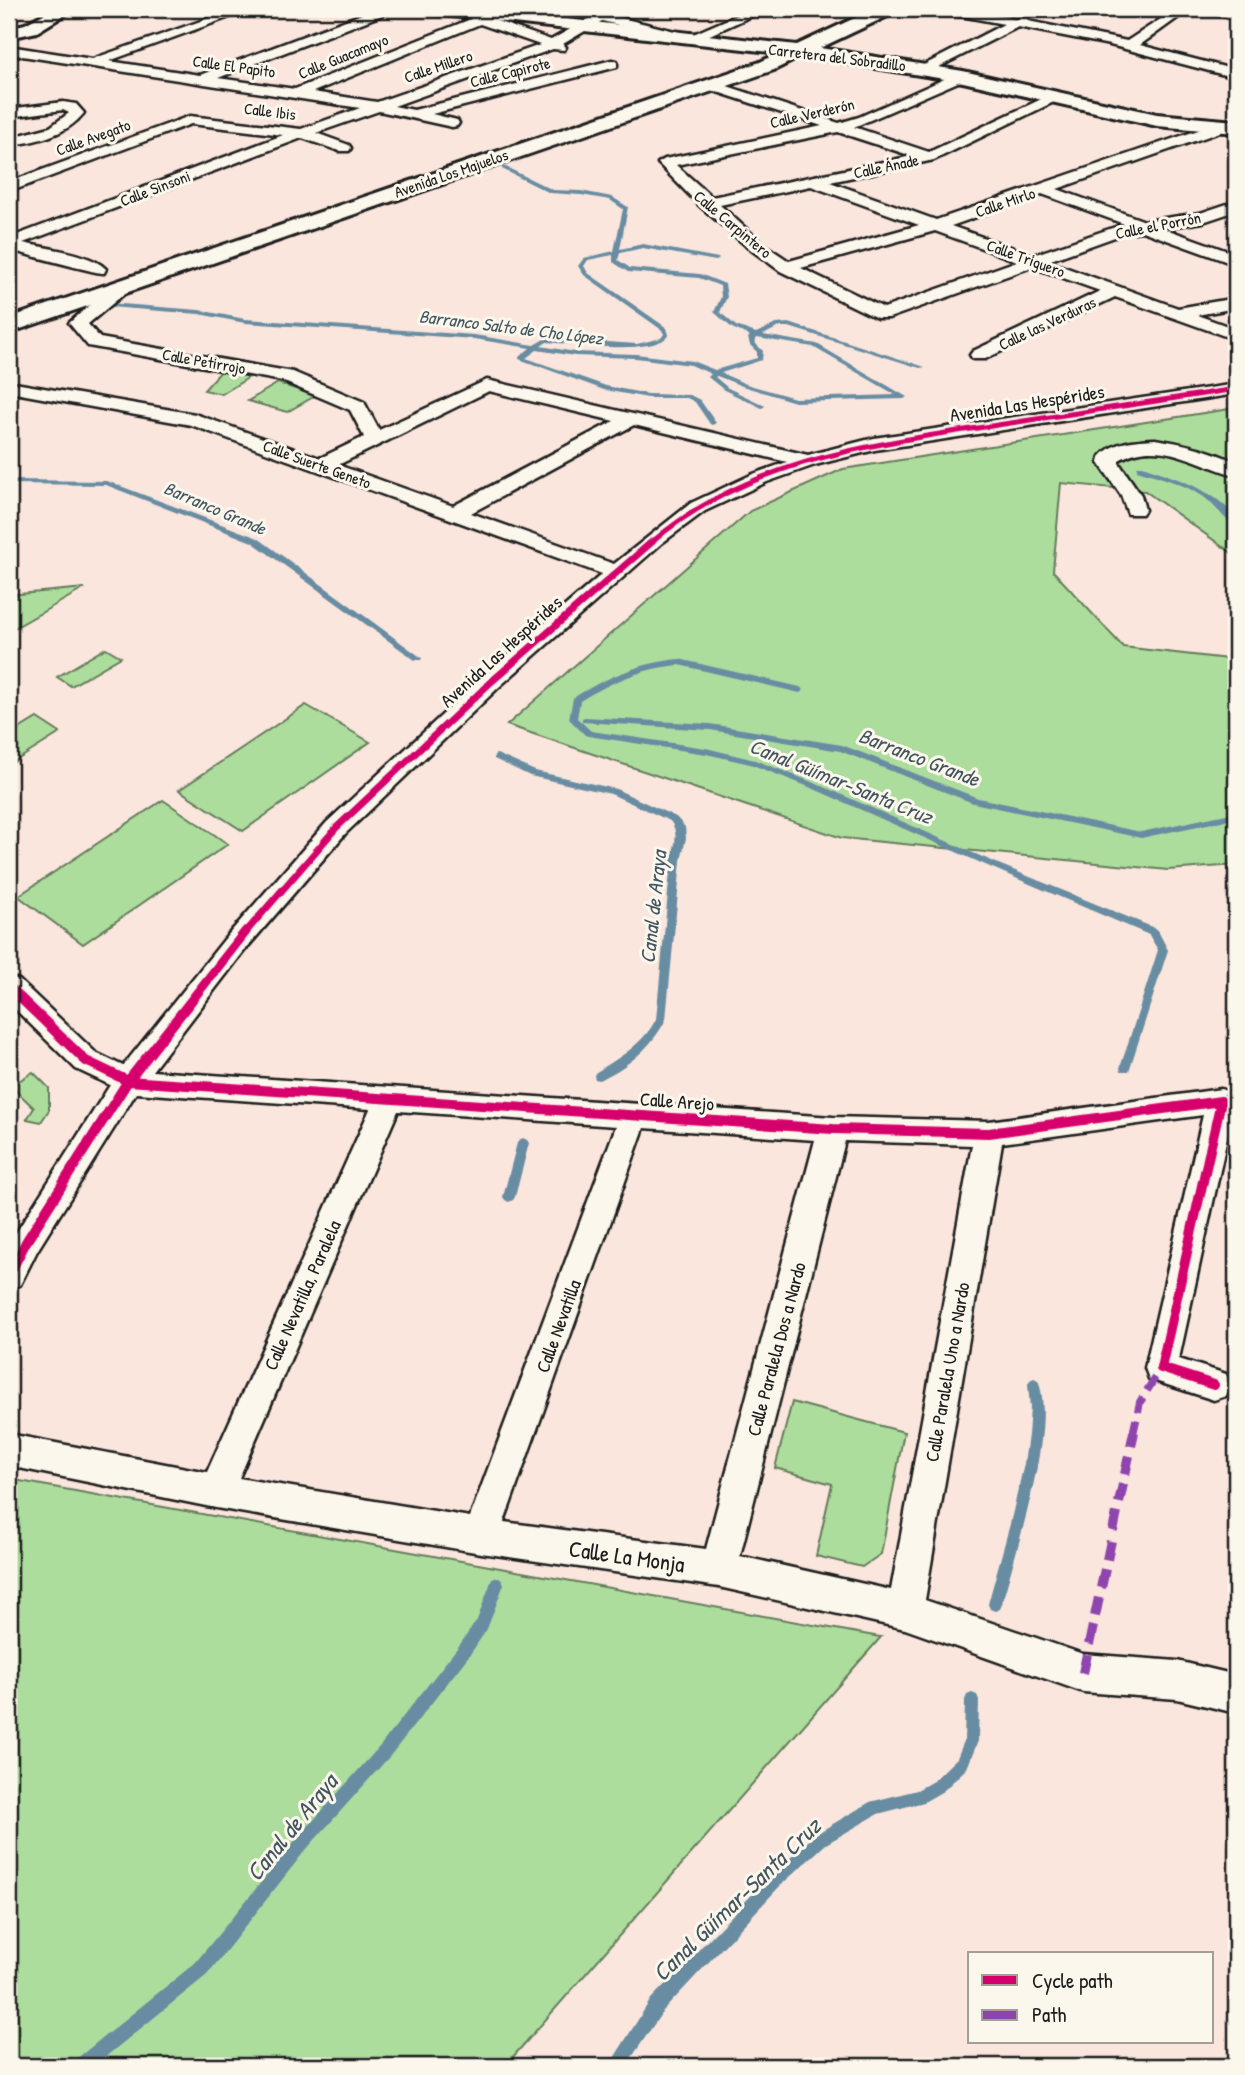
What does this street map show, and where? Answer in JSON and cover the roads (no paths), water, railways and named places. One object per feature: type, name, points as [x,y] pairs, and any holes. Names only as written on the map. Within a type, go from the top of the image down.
[{"type":"street","points":[[92,63],[246,9]]},
{"type":"street","points":[[202,79],[386,9]]},
{"type":"street","name":"Carretera del Sobradillo","points":[[434,9],[927,69],[1148,119],[1229,127]]},
{"type":"street","points":[[571,9],[692,39],[761,9]]},
{"type":"street","points":[[810,22],[833,9]]},
{"type":"street","name":"Avenida Los Majuelos","points":[[9,326],[710,85],[801,52],[888,9]]},
{"type":"street","points":[[945,9],[1129,46],[1234,72]]},
{"type":"street","points":[[1129,46],[1184,9]]},
{"type":"street","points":[[1209,9],[1236,15]]},
{"type":"street","points":[[9,33],[31,28],[59,10]]},
{"type":"street","points":[[725,11],[745,16]]},
{"type":"street","points":[[927,69],[1034,13]]},
{"type":"street","points":[[475,16],[552,45]]},
{"type":"street","name":"Calle Guacamayo","points":[[298,93],[475,16]]},
{"type":"street","name":"Calle Millero","points":[[302,133],[552,45],[600,16]]},
{"type":"street","points":[[666,79],[757,47],[785,34]]},
{"type":"street","name":"Calle Capirote","points":[[417,114],[612,64],[552,45]]},
{"type":"street","name":"Calle El Papito","points":[[9,50],[377,106],[452,123]]},
{"type":"street","name":"Calle Verderón","points":[[665,163],[864,120],[960,76]]},
{"type":"street","points":[[710,85],[929,157]]},
{"type":"street","name":"Calle Ánade","points":[[706,203],[929,157],[1055,98]]},
{"type":"street","points":[[9,113],[71,107],[77,113],[69,123],[41,135],[9,142]]},
{"type":"street","name":"Calle Ibis","points":[[190,120],[302,133],[344,148]]},
{"type":"street","name":"Calle Avegato","points":[[9,187],[190,120]]},
{"type":"street","name":"Calle Mirlo","points":[[786,267],[935,226],[1229,127]]},
{"type":"street","name":"Calle Sinsoni","points":[[9,244],[302,133]]},
{"type":"street","name":"Calle Carpintero","points":[[665,163],[756,246],[786,267],[883,314]]},
{"type":"street","name":"Calle Triguero","points":[[815,182],[1236,335]]},
{"type":"street","points":[[1042,189],[1236,260]]},
{"type":"street","name":"Calle el Porrón","points":[[883,314],[1123,229],[1203,217],[1236,206]]},
{"type":"street","points":[[9,244],[79,261],[108,265],[124,285]]},
{"type":"street","points":[[65,279],[108,265]]},
{"type":"street","name":"Calle Petirrojo","points":[[124,285],[78,323],[94,342],[287,376],[357,406],[374,438]]},
{"type":"street","name":"Calle las Verduras","points":[[979,355],[1114,291]]},
{"type":"street","points":[[1178,314],[1236,303]]},
{"type":"street","points":[[322,465],[487,385],[808,461]]},
{"type":"street","name":"Calle Suerte Geneto","points":[[9,387],[195,420],[617,572]]},
{"type":"street","name":"Avenida Las Hespérides","points":[[9,1275],[26,1242],[128,1081],[236,943],[336,828],[491,682],[655,539],[698,508],[761,478],[808,461],[874,444],[1236,389]]},
{"type":"street","points":[[455,513],[632,419]]},
{"type":"street","points":[[1135,510],[1130,495],[1109,463],[1110,457],[1117,451],[1140,446],[1171,446],[1204,454],[1236,469]]},
{"type":"street","points":[[9,987],[86,1061],[128,1081]]},
{"type":"street","name":"Calle Arejo","points":[[128,1081],[833,1129],[989,1133],[1221,1101],[1161,1368],[1214,1385]]},
{"type":"street","name":"Calle Nevatilla, Paralela","points":[[216,1491],[389,1099]]},
{"type":"street","name":"Calle Nevatilla","points":[[481,1536],[634,1116]]},
{"type":"street","name":"Calle Paralela Dos a Nardo","points":[[719,1569],[833,1129]]},
{"type":"street","name":"Calle Paralela Uno a Nardo","points":[[905,1611],[989,1133]]},
{"type":"street","name":"Calle La Monja","points":[[9,1450],[216,1491],[481,1536],[719,1569],[905,1611],[1083,1673],[1177,1680],[1236,1694]]},
{"type":"waterway","points":[[504,168],[552,192],[581,193],[612,199],[626,208],[617,252]]},
{"type":"waterway","name":"Canal de Araya","points":[[617,252],[643,246],[716,259]]},
{"type":"waterway","name":"Canal de Araya","points":[[536,347],[546,340],[637,346],[663,339],[667,334],[665,329],[586,274],[581,266],[586,259],[617,252]]},
{"type":"waterway","points":[[617,252],[615,261],[628,270],[700,276],[723,285],[724,297],[717,312],[734,327],[756,336]]},
{"type":"waterway","name":"Barranco Salto de Cho López","points":[[109,305],[199,312],[245,321],[474,337],[536,347]]},
{"type":"waterway","name":"Canal Güímar-Santa Cruz","points":[[756,336],[778,325],[789,325],[922,367]]},
{"type":"waterway","name":"Barranco Salto de Cho López","points":[[716,373],[744,385],[795,400],[904,397],[815,345],[756,336]]},
{"type":"waterway","name":"Canal Güímar-Santa Cruz","points":[[716,373],[760,359],[760,351],[753,345],[751,338],[756,336]]},
{"type":"waterway","name":"Barranco Salto de Cho López","points":[[536,347],[575,354],[636,356],[692,363],[716,373]]},
{"type":"waterway","name":"Canal de Araya","points":[[536,347],[521,358],[604,388],[648,396],[688,396],[698,401],[712,423]]},
{"type":"waterway","name":"Canal Güímar-Santa Cruz","points":[[716,373],[711,377],[726,389],[762,406]]},
{"type":"waterway","name":"Barranco Salto de Cho López","points":[[1140,468],[1194,488],[1216,503],[1236,525]]},
{"type":"waterway","name":"Barranco Grande","points":[[9,482],[107,483],[255,540],[418,658]]},
{"type":"waterway","name":"Canal Güímar-Santa Cruz","points":[[800,690],[679,662],[665,663],[625,674],[576,700],[573,719],[588,733],[706,751],[752,762],[817,787],[1153,932],[1163,950],[1125,1068]]},
{"type":"waterway","name":"Barranco Grande","points":[[585,720],[710,727],[842,748],[976,801],[1141,835],[1236,815]]},
{"type":"waterway","name":"Canal de Araya","points":[[497,757],[533,774],[613,791],[673,819],[680,827],[661,1019],[643,1045],[599,1076]]},
{"type":"waterway","name":"Canal de Araya","points":[[509,1197],[523,1143]]},
{"type":"waterway","name":"Canal Güímar-Santa Cruz","points":[[995,1604],[1030,1464],[1035,1435],[1034,1384]]},
{"type":"waterway","name":"Canal de Araya","points":[[81,2066],[201,1969],[299,1847],[385,1751],[466,1648],[482,1624],[497,1584]]},
{"type":"waterway","name":"Canal Güímar-Santa Cruz","points":[[617,2066],[657,2005],[776,1880],[821,1839],[875,1807],[919,1797],[938,1786],[962,1763],[971,1741],[972,1700]]}]
